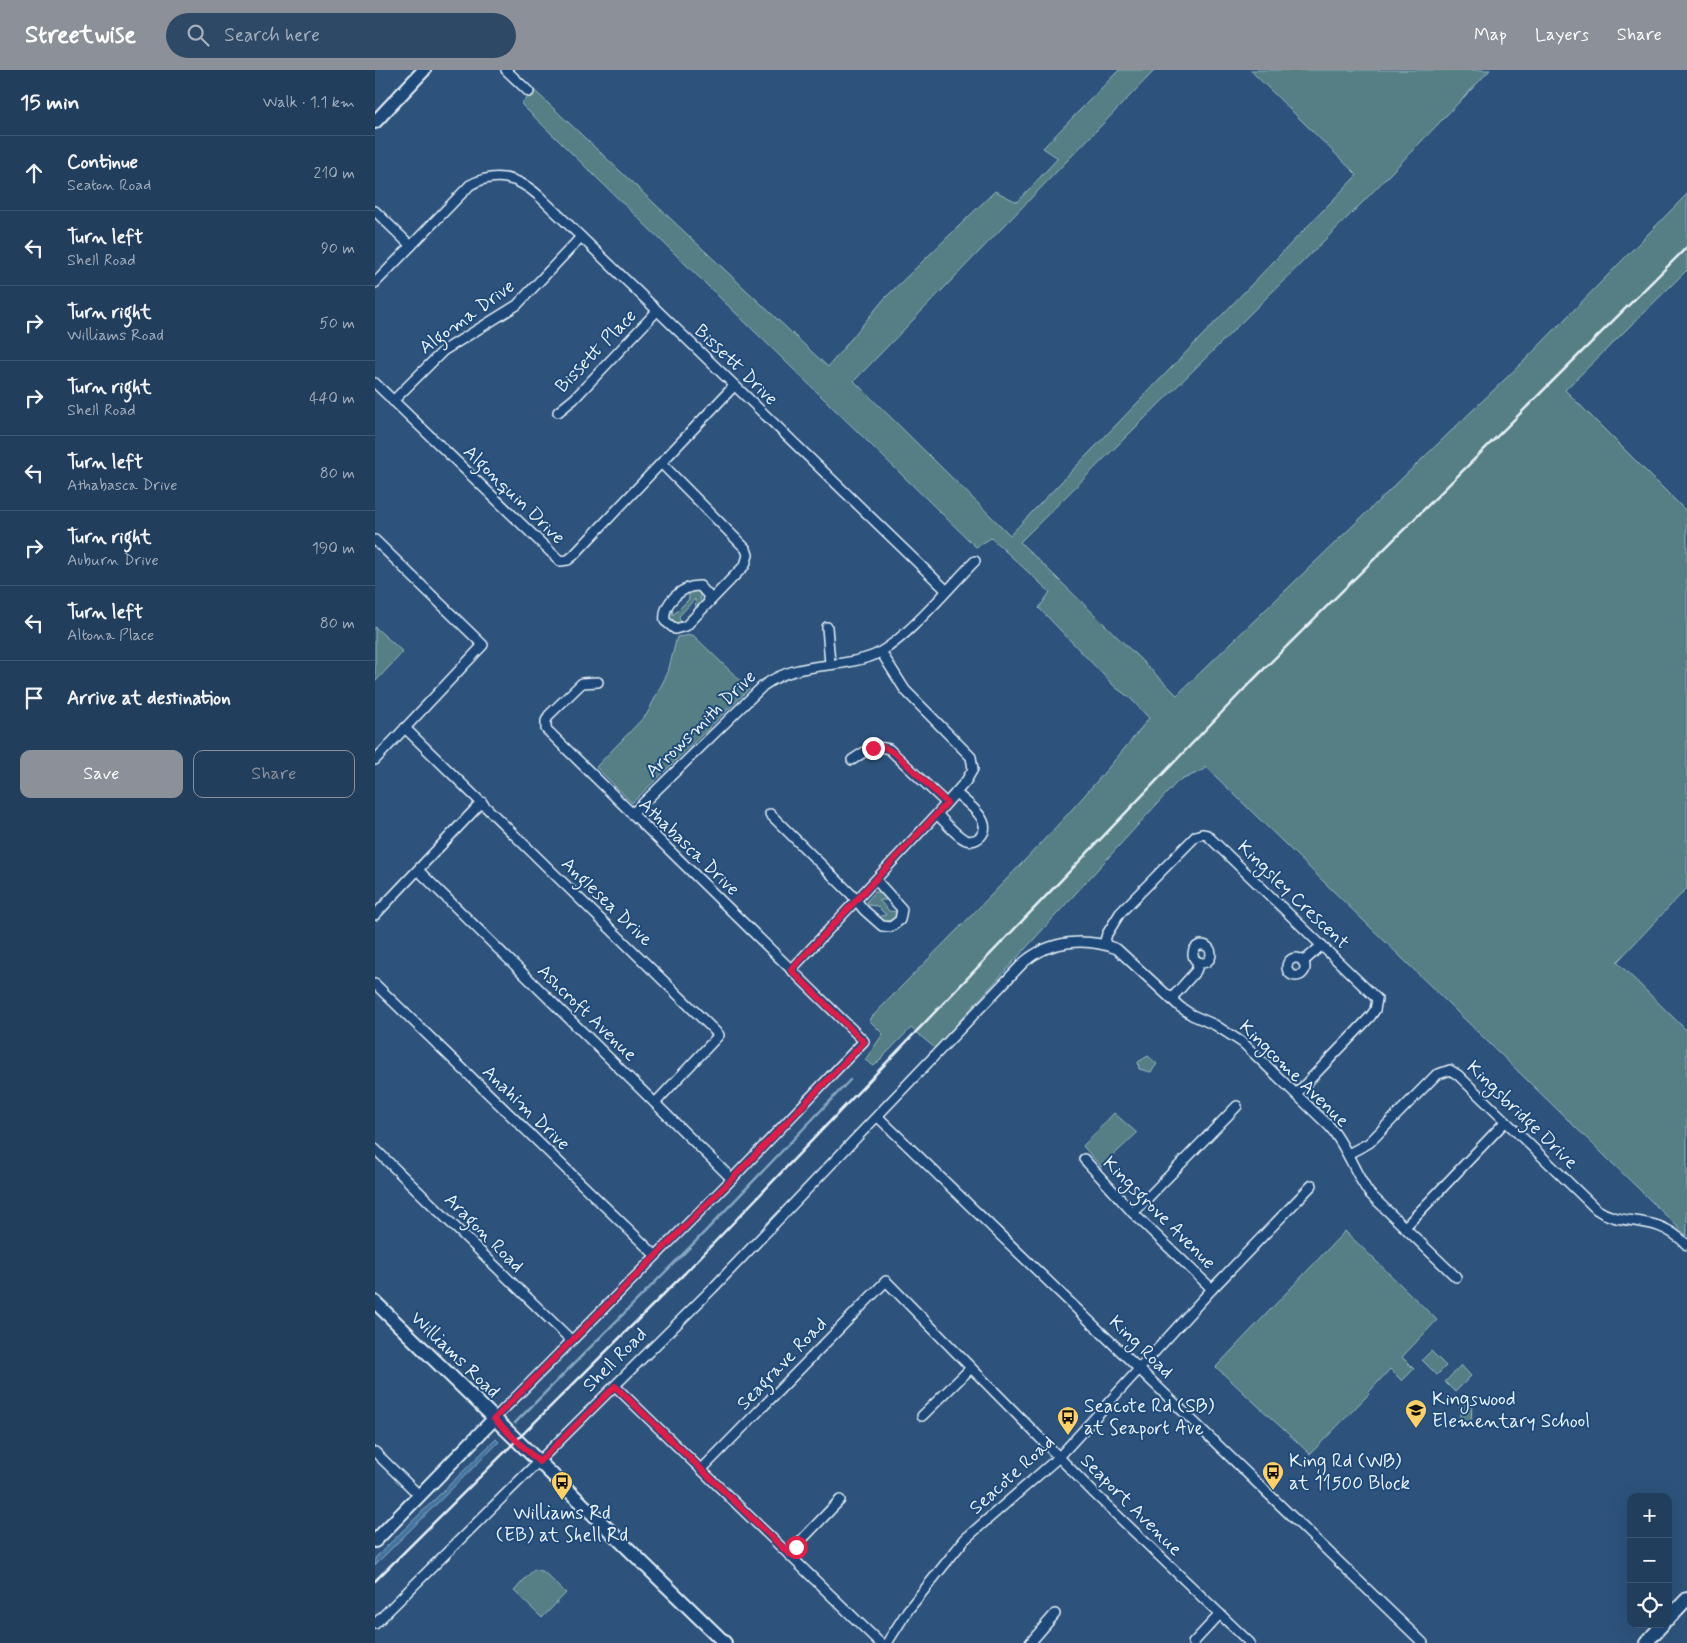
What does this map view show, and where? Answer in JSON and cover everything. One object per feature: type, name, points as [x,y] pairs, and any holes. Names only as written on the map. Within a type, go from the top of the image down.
[{"type":"street","points":[[375,122],[424,70]]},
{"type":"street","points":[[506,70],[529,92]]},
{"type":"street","name":"Bissett Drive","points":[[411,246],[470,185],[483,178],[497,176],[513,179],[529,187],[946,590]]},
{"type":"street","points":[[375,211],[411,246],[375,283]]},
{"type":"street","name":"Algoma Drive","points":[[393,401],[443,351],[517,305],[581,237]]},
{"type":"street","name":"Bissett Place","points":[[557,412],[574,399],[657,311]]},
{"type":"street","name":"Algonquin Drive","points":[[375,383],[560,561],[569,560],[573,556],[734,386]]},
{"type":"street","points":[[662,464],[746,549],[748,554],[745,564],[684,628],[671,628],[665,621],[664,615],[668,605],[685,588],[700,586],[708,595],[709,601]]},
{"type":"street","points":[[375,540],[483,645],[375,760]]},
{"type":"street","name":"Arrowsmith Drive","points":[[632,814],[763,686],[773,679],[794,670],[856,661],[881,652],[897,641],[975,561]]},
{"type":"street","points":[[827,628],[830,664]]},
{"type":"street","points":[[791,970],[956,793],[971,774],[974,766],[971,757],[905,690],[881,652]]},
{"type":"street","name":"Athabasca Drive","points":[[598,682],[582,683],[549,715],[545,726],[549,733],[864,1042],[732,1179]]},
{"type":"street","name":"Anglesea Drive","points":[[405,728],[719,1035],[655,1103]]},
{"type":"street","points":[[853,760],[868,749],[878,747],[889,749],[947,803]]},
{"type":"street","points":[[937,814],[966,840],[974,840],[982,835],[984,828],[982,820],[956,793]]},
{"type":"street","points":[[375,916],[482,802]]},
{"type":"street","points":[[770,814],[882,926],[891,927],[898,923],[902,913],[899,904],[876,880]]},
{"type":"street","name":"Kingsley Crescent","points":[[1104,944],[1107,934],[1120,913],[1189,843],[1201,834],[1212,839],[1372,993],[1378,1004],[1369,1017],[1296,1094]]},
{"type":"street","name":"Ashcroft Avenue","points":[[418,870],[732,1179]]},
{"type":"street","name":"Kingcome Avenue","points":[[878,1117],[1035,952],[1046,946],[1062,943],[1104,944],[1117,949],[1130,959],[1171,998],[1193,1015],[1215,1024],[1243,1043],[1330,1127],[1339,1138],[1358,1178],[1369,1193],[1455,1276]]},
{"type":"street","points":[[1303,962],[1321,945]]},
{"type":"street","points":[[1171,998],[1196,971],[1199,962]]},
{"type":"street","name":"Anahim Drive","points":[[375,984],[655,1255]]},
{"type":"street","name":"Kingsbridge Drive","points":[[1348,1154],[1369,1143],[1436,1074],[1450,1070],[1458,1074],[1505,1122],[1602,1213],[1656,1224],[1677,1234],[1687,1245]]},
{"type":"street","points":[[1133,1213],[1237,1106]]},
{"type":"street","name":"King Road","points":[[878,1117],[1423,1643]]},
{"type":"street","name":"Shell Road","points":[[375,1624],[615,1386],[878,1117]]},
{"type":"street","points":[[1405,1227],[1505,1122]]},
{"type":"street","name":"Aragon Road","points":[[375,1149],[571,1340]]},
{"type":"street","name":"Kingsgrove Avenue","points":[[1084,1159],[1133,1213],[1212,1289]]},
{"type":"street","points":[[375,1541],[571,1340],[732,1179]]},
{"type":"street","name":"Seacote Road","points":[[887,1643],[908,1610],[965,1539],[1059,1457],[1212,1289],[1312,1185]]},
{"type":"street","name":"Seaport Avenue","points":[[886,1281],[925,1318],[971,1369],[1059,1457],[1250,1643]]},
{"type":"street","name":"Seagrave Road","points":[[701,1470],[886,1281]]},
{"type":"street","name":"Williams Road","points":[[375,1302],[725,1643]]},
{"type":"street","points":[[922,1416],[971,1369]]},
{"type":"street","points":[[615,1386],[881,1643]]},
{"type":"street","points":[[375,1452],[420,1496]]},
{"type":"street","points":[[789,1554],[841,1500]]},
{"type":"street","points":[[1672,1615],[1687,1599]]},
{"type":"street","points":[[1030,1643],[1055,1614]]},
{"type":"street","points":[[1193,1643],[1220,1614]]},
{"type":"street","points":[[1646,1643],[1659,1628]]},
{"type":"green space","points":[[1119,70],[1155,70],[854,381],[1010,535],[1357,175],[1250,70],[1490,70],[1363,202],[1020,542],[1177,695],[1527,358],[1687,194],[1687,270],[1565,390],[1687,512],[1687,888],[1617,962],[1687,1031],[1687,1236],[1205,766],[1205,769],[1177,782],[935,1048],[911,1028],[874,1066],[865,1060],[883,1034],[869,1020],[1049,835],[1117,758],[1149,718],[1130,698],[1115,687],[1039,608],[1050,592],[991,538],[976,547],[521,104],[534,90],[828,367],[884,299],[995,191],[1017,202],[1058,158],[1043,148]]},
{"type":"green space","points":[[689,590],[696,590],[700,593],[701,604],[696,609],[695,599],[679,616],[681,624],[674,624],[667,617],[672,606],[673,615],[689,599]]},
{"type":"green space","points":[[375,627],[403,652],[375,682]]},
{"type":"green space","points":[[693,635],[749,689],[632,803],[596,767],[647,714],[668,672],[677,637]]},
{"type":"green space","points":[[875,892],[881,892],[887,900],[879,900],[889,911],[897,912],[895,919],[884,922],[878,917],[886,915],[877,906],[868,905],[867,901]]},
{"type":"green space","points":[[1148,1056],[1157,1064],[1151,1072],[1139,1069],[1138,1062]]},
{"type":"green space","points":[[1114,1113],[1137,1133],[1101,1167],[1083,1146]]},
{"type":"green space","points":[[1345,1231],[1437,1320],[1402,1357],[1414,1369],[1402,1381],[1390,1369],[1369,1394],[1310,1454],[1216,1367]]},
{"type":"green space","points":[[1431,1351],[1446,1366],[1437,1375],[1422,1360]]},
{"type":"green space","points":[[1461,1365],[1471,1376],[1455,1392],[1445,1382]]},
{"type":"green space","points":[[1460,1403],[1472,1403],[1471,1425],[1460,1425]]},
{"type":"green space","points":[[534,1569],[544,1572],[566,1593],[542,1618],[514,1591]]},
{"type":"water","points":[[496,1439],[499,1442],[375,1565],[375,1558]]},
{"type":"waterway","points":[[515,1423],[696,1241],[850,1080]]},
{"type":"railway","points":[[375,1581],[685,1273],[1251,682],[1687,247]]},
{"type":"place","name":"Kingswood Elementary School","points":[[1416,1429]]},
{"type":"place","name":"Seacote Rd (SB) at Seaport Ave","points":[[1068,1436]]},
{"type":"place","name":"King Rd (WB) at 11500 Block","points":[[1273,1491]]},
{"type":"place","name":"Williams Rd (EB) at Shell Rd","points":[[562,1501]]},
{"type":"route","points":[[796,1547],[789,1554],[615,1386],[539,1462],[494,1419],[732,1179],[864,1042],[791,970],[947,803],[896,754],[884,747],[873,748]]}]
